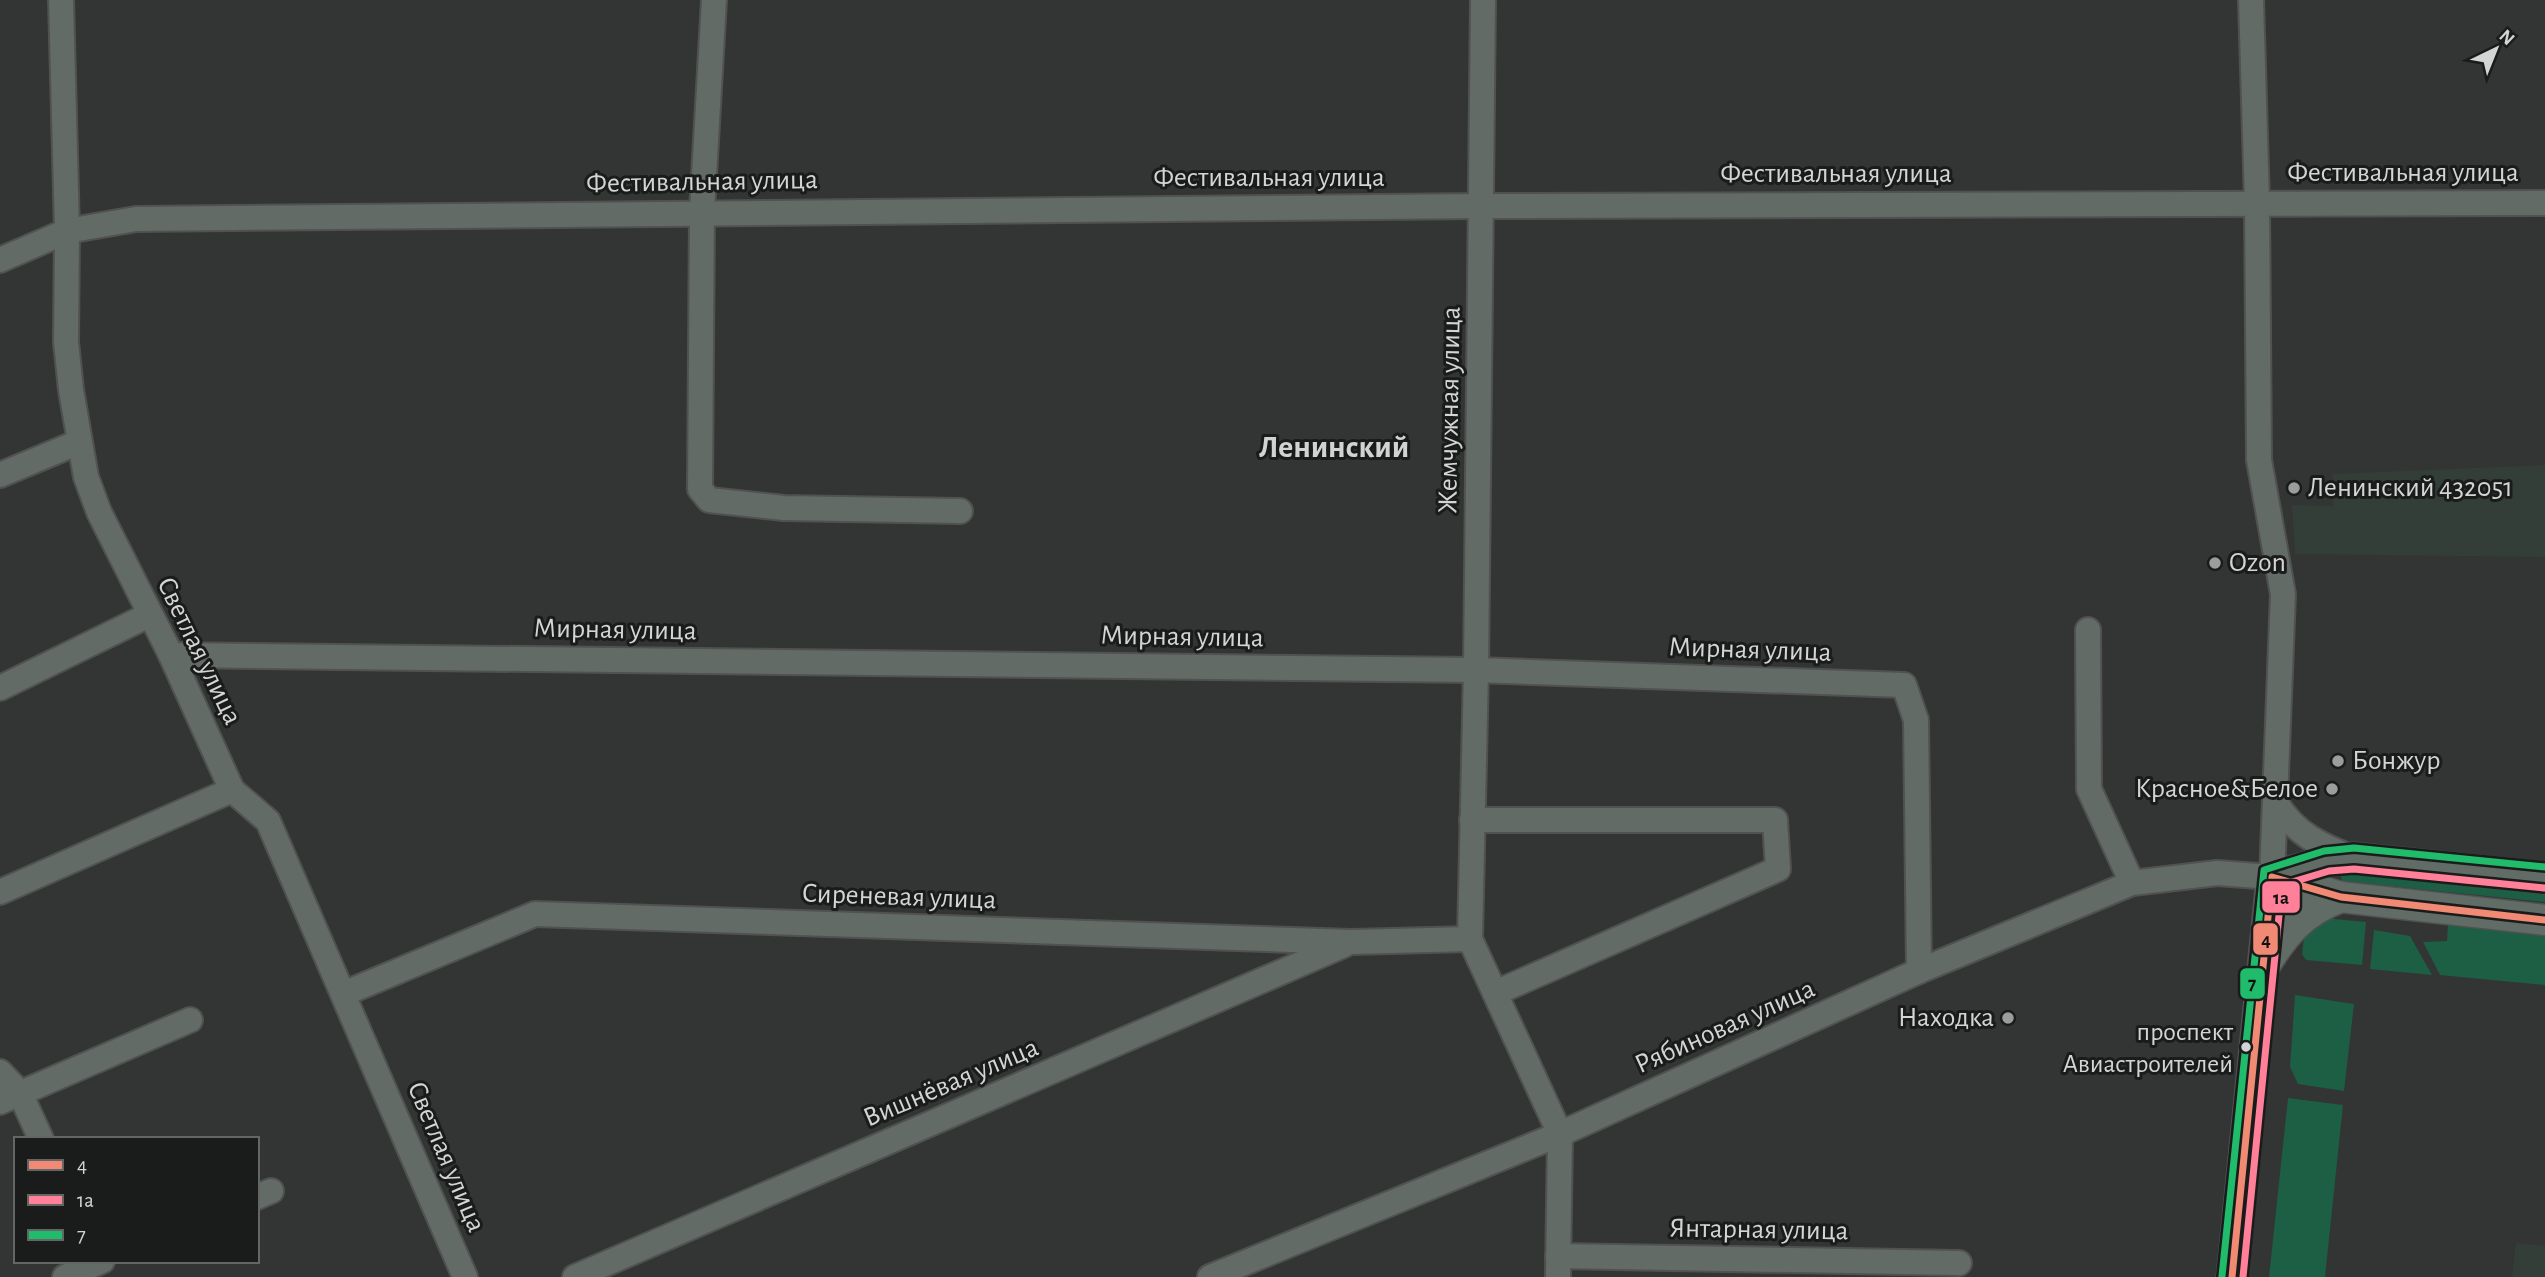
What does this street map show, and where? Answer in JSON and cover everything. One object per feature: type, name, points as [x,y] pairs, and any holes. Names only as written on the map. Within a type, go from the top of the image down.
[{"type":"main road","points":[[2272,877],[2326,861],[2354,858],[2545,877]]},
{"type":"main road","points":[[2272,877],[2341,897],[2545,920]]},
{"type":"main road","points":[[2232,1277],[2272,877]]},
{"type":"main road","points":[[2264,967],[2282,937],[2299,919],[2316,907],[2341,897]]},
{"type":"street","name":"Светлая улица","points":[[61,0],[67,231],[66,342],[86,477],[99,512],[171,655],[232,790],[268,821],[465,1277]]},
{"type":"street","points":[[714,0],[702,211],[701,489],[709,500],[784,508],[960,511]]},
{"type":"street","name":"Жемчужная улица","points":[[1470,939],[1476,670],[1483,0]]},
{"type":"street","points":[[2251,0],[2257,202],[2259,460],[2283,594],[2272,877]]},
{"type":"street","name":"Фестивальная улица","points":[[0,260],[67,231],[136,219],[702,211],[2257,202],[2545,203]]},
{"type":"street","points":[[0,475],[79,442]]},
{"type":"street","points":[[0,688],[149,615]]},
{"type":"street","points":[[2088,630],[2089,789],[2132,883]]},
{"type":"street","name":"Мирная улица","points":[[171,655],[1476,670],[1903,685],[1916,720],[1919,971]]},
{"type":"street","points":[[0,891],[232,790]]},
{"type":"street","points":[[2276,803],[2301,834],[2319,845],[2354,858]]},
{"type":"street","points":[[1472,820],[1775,820],[1778,869],[1495,993]]},
{"type":"street","name":"Рябиновая улица","points":[[1210,1277],[1560,1134],[1919,971],[2132,883],[2204,873],[2272,877]]},
{"type":"street","name":"Сиреневая улица","points":[[342,994],[535,914],[1351,942],[1470,939]]},
{"type":"street","points":[[1470,939],[1560,1134]]},
{"type":"street","name":"Вишнёвая улица","points":[[575,1277],[1351,942]]},
{"type":"street","points":[[10,1097],[190,1020]]},
{"type":"street","points":[[0,1072],[10,1097],[40,1137]]},
{"type":"street","name":"Янтарная улица","points":[[1560,1134],[1558,1267],[1959,1263]]},
{"type":"street","points":[[65,1277],[99,1266]]},
{"type":"shaded area","points":[[2545,465],[2545,557],[2295,554],[2292,505],[2333,506],[2333,474]]},
{"type":"shaded area","points":[[2516,1243],[2545,1246],[2545,1277],[2512,1277]]},
{"type":"green space","points":[[2346,870],[2545,888],[2545,902],[2342,881],[2340,874]]},
{"type":"green space","points":[[2323,918],[2366,922],[2362,965],[2306,960],[2302,954],[2304,936]]},
{"type":"green space","points":[[2448,925],[2545,935],[2545,985],[2440,975],[2423,942],[2447,941]]},
{"type":"green space","points":[[2374,930],[2410,936],[2432,975],[2370,969]]},
{"type":"green space","points":[[2295,995],[2354,1004],[2344,1091],[2298,1084],[2290,1067]]},
{"type":"green space","points":[[2288,1098],[2343,1105],[2325,1277],[2269,1277]]},
{"type":"transit line","name":"7","points":[[2222,1276],[2264,870],[2324,851],[2354,848],[2545,867]]},
{"type":"transit line","name":"1а","points":[[2243,1277],[2282,885],[2329,871],[2354,869],[2544,888]]},
{"type":"transit line","name":"4","points":[[2232,1277],[2272,877],[2341,897],[2545,920]]},
{"type":"place","name":"Ленинский 432051","points":[[2294,488]]},
{"type":"place","name":"Ozon","points":[[2215,563]]},
{"type":"place","name":"Бонжур","points":[[2338,761]]},
{"type":"place","name":"Красное&Белое","points":[[2332,789]]},
{"type":"place","name":"Находка","points":[[2008,1018]]},
{"type":"place","name":"проспект Авиастроителей","points":[[2246,1047]]},
{"type":"district","name":"Ленинский","points":[[1334,447]]}]
